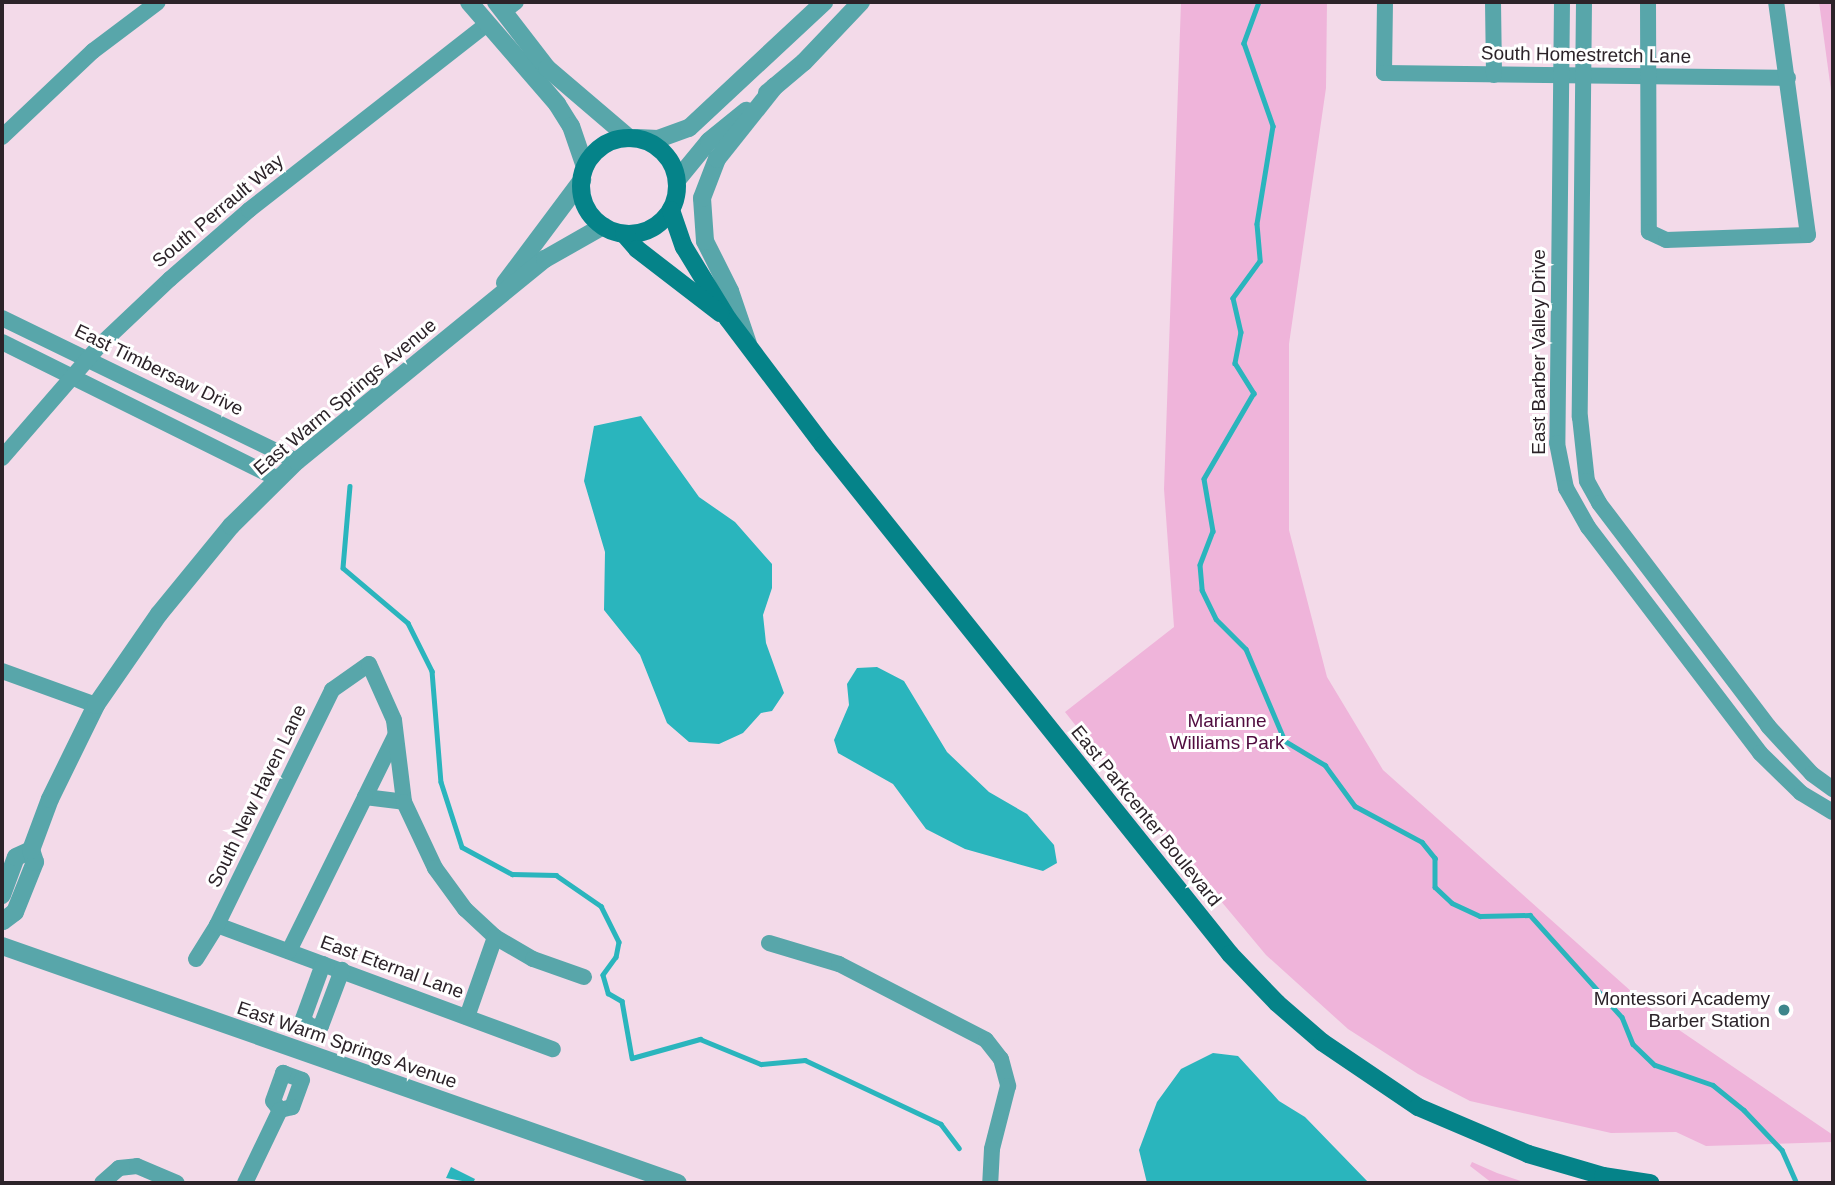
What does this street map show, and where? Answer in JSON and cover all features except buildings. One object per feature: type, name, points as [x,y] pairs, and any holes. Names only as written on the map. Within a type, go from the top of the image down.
[{"type":"main road","points":[[633,138],[664,153],[677,180],[671,210],[651,229],[624,234],[603,226],[586,206],[583,174],[602,146],[633,138]]},
{"type":"main road","name":"East Parkcenter Boulevard","points":[[671,210],[684,247],[728,319],[823,445],[1222,944],[1277,1003],[1322,1042],[1418,1107],[1528,1154],[1603,1176],[1650,1183]]},
{"type":"main road","name":"East Parkcenter Boulevard","points":[[624,234],[637,250],[728,319]]},
{"type":"street","points":[[2,137],[93,51],[158,2]]},
{"type":"street","points":[[469,2],[557,104],[571,126],[583,174]]},
{"type":"street","points":[[505,5],[547,68],[633,138],[658,138],[689,128],[824,2]]},
{"type":"street","points":[[677,180],[709,141],[775,86],[861,2]]},
{"type":"street","name":"South Homestretch Lane","points":[[1385,2],[1384,73],[1788,78]]},
{"type":"street","points":[[1493,2],[1494,75]]},
{"type":"street","name":"East Barber Valley Drive","points":[[1562,2],[1557,443],[1566,488],[1596,538],[1760,753],[1801,793],[1833,812]]},
{"type":"street","points":[[1584,2],[1580,417],[1587,481],[1599,503],[1768,726],[1812,774],[1833,789]]},
{"type":"street","points":[[1648,2],[1649,232],[1666,240],[1808,236],[1776,2]]},
{"type":"street","name":"South Perrault Way","points":[[2,458],[88,359],[249,209],[487,24]]},
{"type":"street","points":[[749,346],[730,290],[705,241],[702,198],[717,159],[775,86]]},
{"type":"street","name":"East Warm Springs Avenue","points":[[494,301],[583,174]]},
{"type":"street","name":"East Warm Springs Avenue","points":[[2,921],[15,912],[35,862],[31,850],[96,705],[159,614],[231,526],[297,461],[558,249],[603,226]]},
{"type":"street","name":"East Timbersaw Drive","points":[[2,318],[297,461]]},
{"type":"street","points":[[2,342],[278,479]]},
{"type":"street","name":"South New Haven Lane","points":[[196,959],[217,925],[332,690],[369,664],[396,734]]},
{"type":"street","points":[[2,671],[96,705]]},
{"type":"street","points":[[289,951],[396,734]]},
{"type":"street","points":[[396,734],[404,802],[435,868],[465,909],[495,937],[533,959],[584,977]]},
{"type":"street","points":[[365,797],[404,802]]},
{"type":"street","name":"East Warm Springs Avenue","points":[[2,895],[16,856],[31,850]]},
{"type":"street","name":"East Eternal Lane","points":[[217,925],[553,1049]]},
{"type":"street","points":[[467,1017],[495,937]]},
{"type":"street","points":[[769,943],[839,964],[986,1040],[1001,1059],[1008,1086],[992,1149],[990,1183]]},
{"type":"street","name":"East Warm Springs Avenue","points":[[2,946],[678,1183]]},
{"type":"street","points":[[311,1027],[303,1019],[323,964]]},
{"type":"street","points":[[311,1027],[321,1026],[342,970]]},
{"type":"street","points":[[245,1183],[280,1110],[274,1101],[284,1073],[294,1073],[311,1027]]},
{"type":"street","points":[[102,1183],[119,1168],[137,1166],[177,1183]]},
{"type":"green space","name":"Marianne Williams Park","points":[[1181,2],[1327,2],[1326,88],[1289,344],[1289,530],[1327,677],[1383,770],[1660,1017],[1833,1135],[1833,1142],[1706,1146],[1676,1132],[1611,1133],[1470,1101],[1418,1074],[1348,1029],[1266,955],[1195,870],[1191,872],[1065,712],[1174,627],[1164,489]]},
{"type":"green space","points":[[1819,2],[1833,2],[1833,105]]},
{"type":"green space","points":[[1472,1162],[1527,1183],[1492,1183],[1470,1166]]},
{"type":"water","points":[[641,416],[699,497],[735,522],[772,564],[772,588],[763,615],[766,643],[784,693],[772,711],[761,713],[743,733],[719,744],[689,742],[667,723],[640,655],[604,610],[605,552],[584,481],[594,426]]},
{"type":"water","points":[[877,667],[904,681],[947,752],[989,792],[1027,814],[1054,845],[1057,863],[1043,871],[965,849],[926,829],[893,784],[838,753],[834,740],[849,705],[847,684],[857,668]]},
{"type":"water","points":[[1213,1053],[1238,1056],[1279,1101],[1305,1117],[1369,1183],[1147,1183],[1139,1150],[1157,1102],[1181,1069]]},
{"type":"water","points":[[451,1167],[475,1179],[473,1183],[446,1178]]},
{"type":"waterway","points":[[1259,2],[1244,43],[1273,126],[1257,224],[1260,261],[1233,298],[1241,332],[1235,363],[1254,393],[1204,479],[1213,531],[1200,565],[1202,590],[1216,619],[1246,649],[1285,741],[1325,765],[1355,806],[1422,842],[1435,858],[1435,887],[1452,903],[1480,916],[1530,915],[1622,1017],[1633,1044],[1655,1065],[1713,1085],[1744,1110],[1782,1150],[1797,1183]]},
{"type":"waterway","points":[[350,486],[343,568],[408,623],[432,671],[441,782],[462,847],[512,874],[556,875],[601,906],[619,942],[616,957],[603,975],[608,993],[622,1001],[632,1058],[700,1039],[761,1064],[805,1060],[941,1124],[959,1148]]},
{"type":"place","name":"Montessori Academy Barber Station","points":[[1784,1010]]}]
